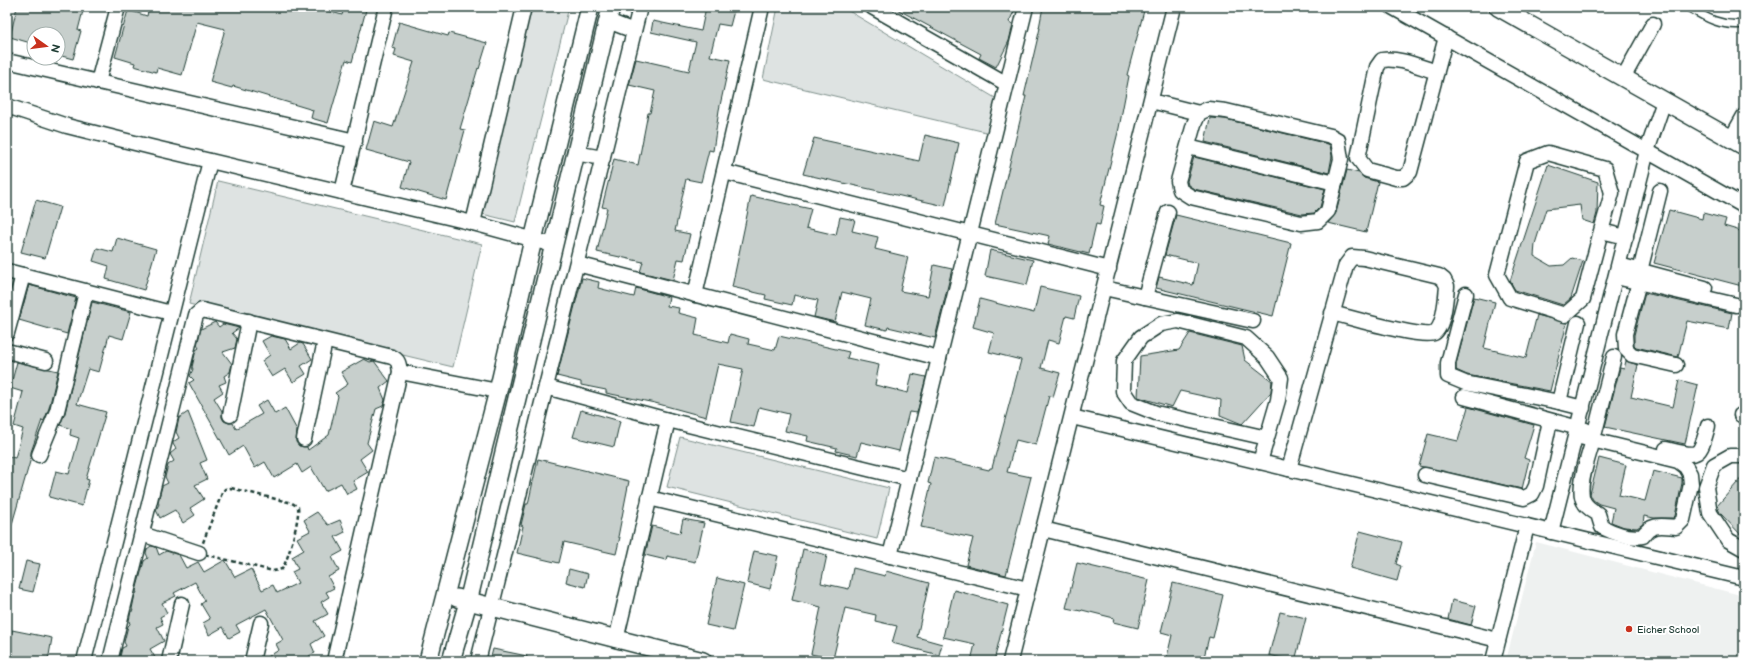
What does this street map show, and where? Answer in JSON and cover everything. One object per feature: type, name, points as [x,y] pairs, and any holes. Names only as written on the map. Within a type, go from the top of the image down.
[{"type":"street","points":[[98,82],[118,7]]},
{"type":"street","points":[[473,223],[524,7]]},
{"type":"street","points":[[428,661],[498,391],[590,7]]},
{"type":"street","points":[[478,661],[640,7]]},
{"type":"street","points":[[695,295],[762,7]]},
{"type":"street","points":[[872,7],[1007,84]]},
{"type":"street","points":[[890,556],[1026,7]]},
{"type":"street","points":[[1010,661],[1174,7]]},
{"type":"street","points":[[1392,7],[1744,206]]},
{"type":"street","points":[[1498,7],[1738,143],[1744,116]]},
{"type":"street","points":[[342,192],[383,8]]},
{"type":"street","points":[[451,661],[468,602],[609,14],[634,31]]},
{"type":"street","points":[[1623,78],[1653,24]]},
{"type":"street","points":[[1437,72],[1403,62],[1388,59],[1382,60],[1377,67],[1358,158],[1366,170],[1396,178],[1403,178],[1408,175],[1437,72],[1446,37]]},
{"type":"street","points":[[7,61],[354,141]]},
{"type":"street","points":[[1151,101],[1199,113],[1208,109],[1226,111],[1331,136],[1338,140],[1341,159],[1328,212],[1318,221],[1302,223],[1191,197],[1180,190],[1178,181],[1194,124],[1199,113]]},
{"type":"street","points":[[1551,532],[1647,151],[1664,101]]},
{"type":"street","points":[[7,106],[67,126],[473,223],[553,245]]},
{"type":"street","points":[[1188,147],[1335,183]]},
{"type":"street","points":[[575,153],[603,158]]},
{"type":"street","points":[[1548,153],[1605,169],[1612,193],[1602,231],[1583,299],[1565,315],[1510,298],[1497,275],[1527,161],[1548,153]]},
{"type":"street","points":[[84,661],[210,161]]},
{"type":"street","points":[[724,172],[1109,269]]},
{"type":"street","points":[[1660,190],[1624,343],[1626,349],[1632,355],[1676,365]]},
{"type":"street","points":[[1145,297],[1168,212]]},
{"type":"street","points":[[1602,231],[1626,237]]},
{"type":"street","points":[[1289,469],[1332,313],[1346,265],[1352,257],[1364,258],[1439,276],[1444,280],[1447,286],[1446,299],[1440,326],[1435,332],[1428,335],[1332,313]]},
{"type":"street","points":[[576,264],[939,358]]},
{"type":"street","points":[[7,271],[171,314]]},
{"type":"street","points":[[1617,271],[1737,301]]},
{"type":"street","points":[[7,333],[23,275]]},
{"type":"street","points":[[1104,288],[1253,321]]},
{"type":"street","points":[[39,455],[57,411],[86,292]]},
{"type":"street","points":[[1466,294],[1448,363],[1448,376],[1465,383],[1583,408]]},
{"type":"street","points":[[110,661],[196,315],[199,312],[206,311],[395,358],[399,364],[400,372],[334,661]]},
{"type":"street","points":[[230,415],[249,321]]},
{"type":"street","points":[[1260,462],[1267,438],[1278,400],[1281,378],[1267,356],[1246,338],[1178,321],[1161,324],[1141,337],[1124,361],[1123,391],[1131,403],[1156,413],[1267,438]]},
{"type":"street","points":[[1559,402],[1578,323]]},
{"type":"street","points":[[304,439],[325,341]]},
{"type":"street","points":[[7,351],[46,361]]},
{"type":"street","points":[[1594,436],[1678,461],[1686,467],[1690,474],[1691,484],[1683,520],[1676,527],[1652,526],[1643,536],[1635,538],[1611,532],[1602,526],[1598,514],[1584,504],[1581,496],[1581,488],[1594,436],[1614,357]]},
{"type":"street","points":[[400,372],[498,391]]},
{"type":"street","points":[[546,387],[668,420],[909,478]]},
{"type":"street","points":[[1464,397],[1550,421],[1577,432],[1688,455],[1695,454],[1702,447],[1708,426]]},
{"type":"street","points":[[1072,417],[1744,578]]},
{"type":"street","points":[[616,640],[668,420]]},
{"type":"street","points":[[1425,475],[1524,498],[1532,494],[1536,486],[1550,421]]},
{"type":"street","points":[[1744,456],[1730,456],[1714,465],[1706,487],[1710,513],[1728,540],[1744,549]]},
{"type":"street","points":[[649,498],[1028,589]]},
{"type":"street","points":[[1493,661],[1527,526]]},
{"type":"street","points":[[1044,529],[1498,640]]},
{"type":"street","points":[[142,534],[199,553]]},
{"type":"street","points":[[446,594],[468,602],[703,661]]},
{"type":"street","points":[[169,661],[182,604]]},
{"type":"street","points":[[252,661],[261,623]]},
{"type":"lane","points":[[1688,7],[1709,20],[1732,26],[1744,24]]},
{"type":"path","points":[[231,488],[292,503],[298,507],[298,516],[287,560],[282,569],[273,571],[199,553],[222,493],[225,489],[231,488]]},
{"type":"shaded area","points":[[529,7],[569,7],[515,222],[478,213]]},
{"type":"shaded area","points":[[778,7],[842,7],[997,99],[990,133],[763,79]]},
{"type":"shaded area","points":[[218,181],[482,244],[453,367],[189,304]]},
{"type":"shaded area","points":[[680,437],[889,488],[877,539],[667,487]]},
{"type":"shaded area","name":"Eicher School","points":[[1536,542],[1744,596],[1744,661],[1506,661]]},
{"type":"building","points":[[17,7],[84,7],[78,30],[81,31],[73,59],[66,57],[66,26],[26,26],[26,42],[10,37]]},
{"type":"building","points":[[149,7],[315,7],[342,15],[344,7],[355,7],[366,10],[352,62],[346,60],[328,123],[311,118],[313,110],[233,86],[232,88],[210,82],[225,29],[197,22],[182,75],[157,68],[156,72],[134,66],[135,63],[115,57],[128,10],[147,16]]},
{"type":"building","points":[[706,7],[735,7],[730,26],[718,24],[710,56],[730,60],[719,110],[713,151],[709,150],[701,182],[686,179],[675,231],[690,234],[684,260],[678,259],[673,280],[640,272],[643,262],[597,252],[607,208],[602,207],[614,159],[638,165],[648,113],[650,113],[655,91],[629,85],[636,59],[689,71],[696,42],[651,32],[653,21],[701,31]]},
{"type":"building","points":[[893,7],[1016,7],[1009,22],[1013,24],[1009,41],[996,67],[979,58],[981,54]]},
{"type":"building","points":[[1043,7],[1145,7],[1127,75],[1129,76],[1119,128],[1100,205],[1104,206],[1100,225],[1096,224],[1089,254],[1048,244],[1050,236],[995,224],[1026,96],[1024,96],[1040,28]]},
{"type":"building","points":[[399,22],[448,36],[449,33],[487,43],[460,129],[465,130],[446,200],[402,187],[409,162],[366,150],[374,121],[393,127],[414,62],[394,56],[396,49],[392,48]]},
{"type":"building","points":[[1210,118],[1225,119],[1328,144],[1330,145],[1332,156],[1329,173],[1205,142]]},
{"type":"building","points":[[925,135],[959,143],[945,206],[803,174],[814,138],[919,161]]},
{"type":"building","points":[[1194,157],[1325,189],[1320,207],[1314,213],[1302,214],[1194,189],[1188,185],[1187,181]]},
{"type":"building","points":[[1548,165],[1598,182],[1597,213],[1594,224],[1582,220],[1580,205],[1546,209],[1535,244],[1534,256],[1551,266],[1564,265],[1572,258],[1583,261],[1571,298],[1563,305],[1515,290],[1510,281]]},
{"type":"building","points":[[1347,170],[1359,173],[1364,178],[1378,182],[1366,232],[1328,223],[1336,213]]},
{"type":"building","points":[[751,196],[811,209],[806,228],[836,235],[840,217],[855,220],[852,231],[878,237],[875,249],[908,257],[900,291],[928,296],[934,265],[952,269],[935,338],[888,327],[887,330],[865,325],[871,299],[842,292],[835,322],[814,317],[818,300],[794,295],[792,305],[765,299],[766,295],[732,287]]},
{"type":"building","points":[[36,200],[60,207],[45,258],[21,252]]},
{"type":"building","points":[[1669,210],[1702,219],[1703,213],[1726,219],[1724,226],[1744,232],[1744,278],[1742,286],[1654,263]]},
{"type":"building","points":[[1176,215],[1291,243],[1273,316],[1156,288],[1159,277],[1193,285],[1198,263],[1165,255]]},
{"type":"building","points":[[117,238],[156,249],[144,290],[106,279],[109,266],[93,261],[97,248],[113,252]]},
{"type":"building","points":[[990,250],[1033,260],[1027,285],[985,276]]},
{"type":"building","points":[[582,278],[599,282],[598,288],[634,297],[636,288],[669,297],[667,306],[679,308],[678,313],[698,318],[695,335],[728,343],[730,334],[749,339],[748,344],[775,350],[779,336],[849,352],[847,358],[879,365],[875,385],[908,393],[912,374],[926,377],[917,413],[909,412],[899,451],[861,442],[857,456],[836,451],[837,448],[807,441],[808,436],[785,431],[789,414],[759,407],[754,427],[731,422],[743,369],[718,364],[706,417],[655,403],[606,393],[606,390],[581,385],[581,382],[557,376]]},
{"type":"building","points":[[29,285],[76,298],[67,334],[19,320]]},
{"type":"building","points":[[1040,287],[1079,296],[1074,318],[1066,316],[1059,343],[1048,340],[1041,368],[1060,373],[1053,397],[1049,396],[1036,445],[1016,440],[1007,472],[1031,477],[1006,575],[966,565],[973,538],[921,527],[931,484],[928,483],[934,457],[989,470],[992,468],[1021,360],[989,352],[994,333],[973,327],[980,299],[1034,313]]},
{"type":"building","points":[[1645,293],[1732,313],[1729,329],[1687,321],[1678,357],[1636,347],[1634,345],[1634,335]]},
{"type":"building","points":[[1474,297],[1495,302],[1484,348],[1526,358],[1537,315],[1567,323],[1550,391],[1467,375],[1456,370],[1456,364]]},
{"type":"building","points":[[92,302],[131,312],[123,339],[109,335],[99,372],[88,369],[77,404],[106,412],[86,479],[89,480],[82,506],[49,497],[56,471],[69,474],[79,438],[70,435],[71,429],[60,425],[65,413]]},
{"type":"building","points":[[215,322],[219,327],[223,324],[239,328],[232,333],[237,339],[235,348],[223,352],[232,364],[230,372],[224,376],[226,382],[219,385],[223,392],[214,398],[222,411],[224,421],[233,423],[236,429],[262,414],[257,406],[267,400],[275,414],[285,408],[297,430],[296,442],[299,446],[307,447],[308,450],[329,435],[338,396],[335,393],[348,384],[341,372],[364,359],[370,362],[374,361],[389,381],[380,388],[385,400],[383,406],[376,409],[367,443],[372,450],[360,459],[368,472],[353,481],[357,489],[347,494],[341,483],[325,491],[311,467],[302,473],[297,464],[274,478],[265,462],[255,468],[243,446],[229,455],[189,383],[194,380],[190,376],[193,369],[192,367],[196,350],[199,348],[197,345],[201,329]]},
{"type":"building","points":[[1190,333],[1242,346],[1245,360],[1272,381],[1271,392],[1242,424],[1220,415],[1221,400],[1180,391],[1172,407],[1138,397],[1140,356],[1179,350]]},
{"type":"building","points":[[271,336],[285,339],[291,349],[300,343],[303,344],[312,359],[301,366],[306,374],[293,382],[285,369],[272,377],[262,361],[270,355],[262,341]]},
{"type":"building","points":[[1626,361],[1638,365],[1631,397],[1673,407],[1679,380],[1698,385],[1685,444],[1605,427],[1620,368],[1624,369]]},
{"type":"building","points":[[17,362],[58,371],[49,408],[44,421],[42,420],[31,452],[31,458],[10,531],[7,531],[7,456],[15,458],[23,429],[14,426],[23,392],[10,388]]},
{"type":"building","points":[[1468,407],[1534,425],[1524,458],[1529,460],[1522,489],[1419,466],[1428,434],[1458,441]]},
{"type":"building","points":[[581,410],[620,421],[614,447],[573,437]]},
{"type":"building","points":[[188,412],[207,460],[200,463],[207,479],[195,485],[204,499],[190,508],[195,515],[183,523],[175,510],[160,518],[156,510],[159,504],[158,502],[162,486],[168,483],[165,477],[168,465],[174,461],[170,454],[176,449],[173,442],[179,438],[176,432],[179,418]]},
{"type":"building","points":[[1599,458],[1626,465],[1619,495],[1645,501],[1653,471],[1682,478],[1675,516],[1673,518],[1654,518],[1644,516],[1643,524],[1637,528],[1624,527],[1611,522],[1614,508],[1599,504],[1593,500],[1590,494]]},
{"type":"building","points":[[538,459],[629,481],[616,554],[564,542],[559,563],[517,553],[523,526],[521,525],[526,504],[528,504]]},
{"type":"building","points":[[1744,475],[1744,538],[1720,513],[1717,506]]},
{"type":"building","points":[[317,512],[328,525],[340,520],[345,532],[335,537],[343,551],[332,557],[339,571],[328,577],[334,588],[326,592],[329,597],[321,602],[328,614],[315,621],[324,636],[311,644],[315,653],[309,656],[311,661],[261,661],[279,650],[276,644],[283,640],[266,609],[236,625],[240,632],[229,638],[223,627],[209,635],[203,623],[210,619],[201,604],[205,601],[195,582],[174,593],[176,596],[162,603],[167,613],[160,617],[163,624],[157,627],[164,641],[150,649],[157,661],[119,661],[122,648],[126,646],[124,642],[128,626],[130,624],[129,621],[131,611],[133,611],[132,609],[135,594],[137,593],[136,591],[144,561],[148,558],[146,553],[147,549],[151,546],[156,547],[159,555],[166,551],[179,555],[186,568],[198,562],[204,572],[225,560],[235,577],[251,569],[262,590],[273,585],[277,593],[298,583],[292,572],[298,569],[292,557],[304,550],[297,538],[310,531],[304,520]]},
{"type":"building","points":[[683,519],[704,523],[695,562],[667,556],[666,560],[645,555],[652,526],[680,533]]},
{"type":"building","points":[[1360,531],[1402,542],[1396,564],[1401,566],[1397,581],[1350,568]]},
{"type":"building","points":[[803,549],[827,555],[821,583],[849,589],[853,568],[885,576],[886,571],[929,583],[917,637],[942,644],[939,655],[892,643],[897,626],[875,621],[876,615],[845,608],[833,659],[811,654],[821,607],[792,600]]},
{"type":"building","points":[[754,551],[778,556],[770,589],[747,583]]},
{"type":"building","points":[[26,561],[40,564],[33,592],[19,589]]},
{"type":"building","points":[[1077,563],[1149,580],[1138,628],[1113,622],[1114,618],[1082,610],[1066,608]]},
{"type":"building","points":[[569,569],[588,574],[585,587],[566,582]]},
{"type":"building","points":[[717,578],[744,585],[733,631],[706,625]]},
{"type":"building","points":[[1173,583],[1223,595],[1213,638],[1209,637],[1203,661],[1166,661],[1172,635],[1161,632]]},
{"type":"building","points":[[954,590],[1008,605],[994,661],[971,661],[975,644],[943,637]]},
{"type":"building","points":[[1452,600],[1476,606],[1471,625],[1448,619]]},
{"type":"building","points":[[1280,612],[1306,618],[1295,661],[1269,655]]},
{"type":"building","points":[[12,630],[52,638],[48,661],[7,661]]},
{"type":"building","points":[[493,649],[527,656],[526,661],[490,661]]},
{"type":"place","name":"Eicher School","points":[[1629,629]]}]
